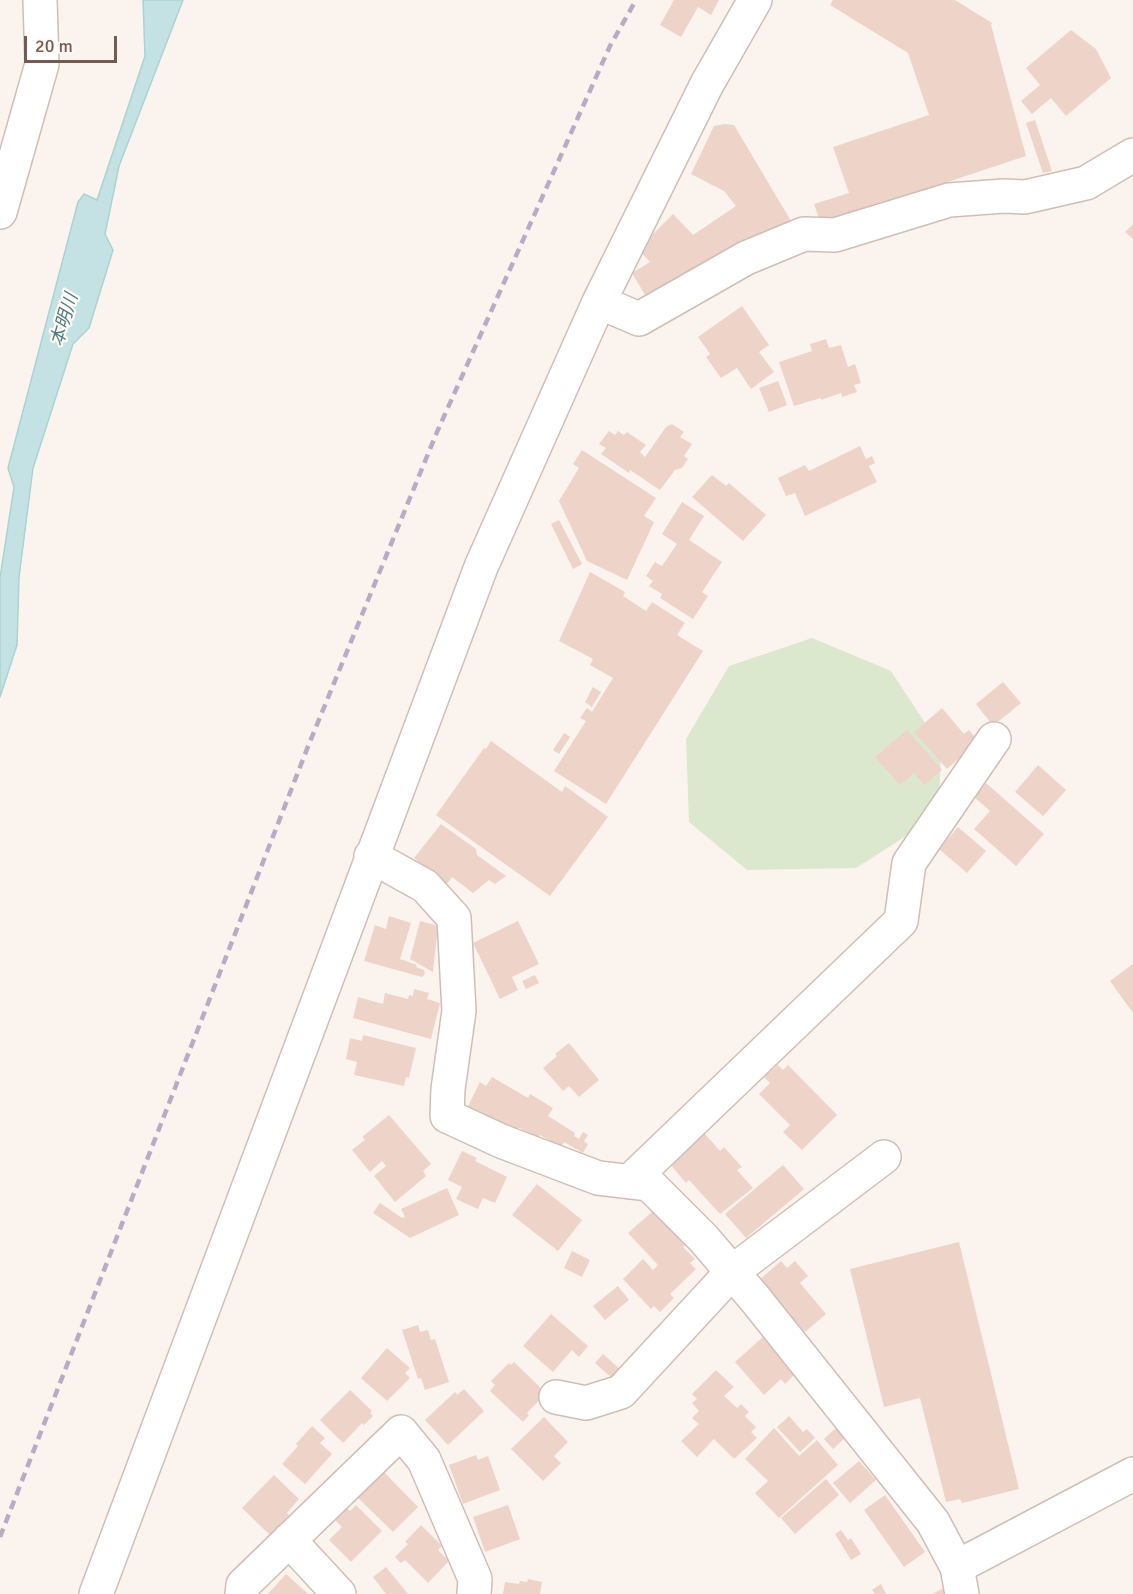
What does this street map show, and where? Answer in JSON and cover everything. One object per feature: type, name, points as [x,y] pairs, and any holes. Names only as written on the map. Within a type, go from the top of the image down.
[{"type":"street","points":[[0,212],[42,64],[40,0]]},
{"type":"street","points":[[96,1594],[481,567],[599,302],[707,84],[755,0]]},
{"type":"street","points":[[599,302],[639,320],[746,258],[804,234],[834,234],[948,200],[1004,196],[1025,197],[1086,183],[1133,155]]},
{"type":"street","points":[[629,1182],[901,921],[909,863],[994,739]]},
{"type":"street","points":[[371,856],[425,886],[454,918],[459,1011],[447,1089],[447,1116],[501,1141],[598,1178],[649,1184],[704,1239],[732,1272],[933,1522],[959,1581],[1133,1474]]},
{"type":"street","points":[[556,1397],[586,1402],[621,1392],[732,1272],[884,1157]]},
{"type":"street","points":[[242,1594],[243,1586],[401,1432],[424,1460],[475,1579],[474,1594]]},
{"type":"street","points":[[289,1540],[339,1594]]},
{"type":"green space","points":[[812,638],[891,671],[941,747],[939,815],[856,868],[747,870],[689,822],[686,739],[729,666]]},
{"type":"water","name":"本明川","points":[[143,0],[183,0],[119,166],[105,234],[113,250],[89,328],[73,344],[33,468],[19,577],[17,645],[0,697],[0,578],[14,487],[8,468],[78,202],[84,194],[97,200],[145,56]]},
{"type":"building","points":[[674,0],[719,0],[711,15],[698,7],[681,37],[660,25]]},
{"type":"building","points":[[833,0],[955,0],[992,23],[1026,156],[821,224],[814,204],[849,193],[833,147],[929,115],[908,53],[830,5]]},
{"type":"building","points":[[1071,30],[1096,49],[1111,78],[1066,116],[1051,98],[1032,114],[1021,101],[1040,85],[1026,68]]},
{"type":"building","points":[[1035,120],[1052,171],[1043,173],[1026,123]]},
{"type":"building","points":[[734,125],[791,221],[776,231],[756,238],[754,235],[648,300],[632,273],[650,262],[638,249],[673,214],[693,235],[736,206],[724,191],[691,174],[714,126]]},
{"type":"building","points":[[1133,224],[1133,239],[1125,232]]},
{"type":"building","points":[[742,306],[769,345],[759,352],[774,372],[751,389],[737,368],[721,378],[706,357],[710,354],[698,337]]},
{"type":"building","points":[[826,339],[829,348],[841,345],[848,367],[855,364],[861,383],[854,385],[857,392],[842,397],[841,393],[794,406],[779,362],[812,351],[810,344]]},
{"type":"building","points":[[778,381],[787,405],[769,412],[759,388]]},
{"type":"building","points":[[672,424],[684,432],[680,437],[692,444],[684,456],[688,459],[682,468],[675,470],[660,490],[601,454],[606,448],[599,444],[609,431],[615,435],[618,431],[624,435],[627,432],[646,445],[640,452],[645,457],[666,427]]},
{"type":"building","points":[[860,446],[866,459],[872,456],[875,463],[869,466],[877,482],[805,516],[795,493],[786,496],[778,478],[805,465],[809,471]]},
{"type":"building","points":[[582,450],[656,498],[644,516],[654,522],[627,580],[587,561],[559,501],[579,468],[573,464]]},
{"type":"building","points":[[712,475],[726,486],[729,483],[766,515],[743,541],[692,497]]},
{"type":"building","points":[[682,502],[704,516],[689,540],[722,562],[702,592],[708,596],[693,619],[660,598],[662,594],[649,586],[653,581],[646,576],[655,562],[662,566],[677,544],[662,534]]},
{"type":"building","points":[[559,520],[582,564],[573,569],[551,524]]},
{"type":"building","points":[[590,572],[625,592],[623,596],[646,611],[652,602],[685,623],[677,635],[703,651],[606,804],[554,771],[586,721],[580,718],[587,708],[592,712],[613,678],[590,665],[593,659],[559,641]]},
{"type":"building","points":[[1003,682],[1021,703],[993,726],[976,704]]},
{"type":"building","points":[[593,687],[601,692],[592,707],[585,702]]},
{"type":"building","points":[[942,708],[964,734],[969,730],[979,741],[947,769],[914,732]]},
{"type":"building","points":[[907,730],[942,770],[924,785],[914,773],[900,785],[875,757]]},
{"type":"building","points":[[564,733],[570,737],[559,754],[553,750]]},
{"type":"building","points":[[491,741],[562,792],[565,786],[608,817],[550,896],[436,815]]},
{"type":"building","points":[[1038,765],[1066,790],[1043,816],[1015,792]]},
{"type":"building","points":[[986,783],[1044,834],[1016,866],[974,829],[990,811],[974,797]]},
{"type":"building","points":[[441,824],[476,849],[477,855],[506,876],[495,884],[489,880],[473,893],[452,877],[447,884],[414,858]]},
{"type":"building","points":[[958,827],[986,851],[967,873],[939,849]]},
{"type":"building","points":[[389,916],[411,923],[400,959],[424,970],[425,974],[422,977],[364,961],[375,925],[386,929]]},
{"type":"building","points":[[420,921],[438,926],[433,972],[410,959]]},
{"type":"building","points":[[518,921],[539,964],[512,977],[518,990],[500,999],[473,943]]},
{"type":"building","points":[[1133,964],[1133,1013],[1110,981]]},
{"type":"building","points":[[535,975],[539,983],[526,989],[522,981]]},
{"type":"building","points":[[414,989],[429,993],[427,999],[440,1003],[431,1039],[353,1018],[358,997],[383,1004],[385,993],[408,999],[409,995],[413,996]]},
{"type":"building","points":[[363,1035],[416,1048],[409,1078],[406,1077],[404,1086],[354,1075],[357,1062],[346,1059],[350,1038],[362,1041]]},
{"type":"building","points":[[569,1043],[599,1080],[579,1097],[569,1086],[563,1091],[543,1068]]},
{"type":"building","points":[[778,1065],[783,1070],[788,1065],[837,1115],[802,1150],[783,1132],[790,1125],[759,1094],[770,1083],[764,1077]]},
{"type":"building","points":[[492,1077],[528,1098],[530,1094],[553,1108],[548,1116],[575,1133],[574,1136],[579,1139],[583,1132],[588,1135],[584,1141],[588,1144],[583,1153],[564,1142],[561,1147],[540,1135],[538,1138],[520,1128],[508,1130],[467,1108],[480,1082],[486,1086]]},
{"type":"building","points":[[389,1115],[431,1164],[423,1171],[426,1176],[395,1202],[374,1176],[386,1166],[382,1161],[370,1172],[352,1150],[365,1140],[362,1137]]},
{"type":"building","points":[[704,1133],[720,1151],[724,1147],[742,1167],[737,1170],[753,1188],[720,1214],[689,1180],[686,1183],[669,1163]]},
{"type":"building","points":[[462,1151],[477,1158],[475,1161],[507,1177],[495,1203],[483,1198],[478,1209],[456,1199],[462,1187],[448,1180]]},
{"type":"building","points":[[783,1165],[804,1189],[746,1238],[725,1214]]},
{"type":"building","points":[[537,1184],[582,1220],[558,1251],[512,1215]]},
{"type":"building","points":[[447,1188],[459,1215],[410,1238],[373,1213],[380,1203],[402,1218],[405,1217],[401,1209]]},
{"type":"building","points":[[654,1210],[686,1244],[683,1247],[695,1259],[690,1263],[696,1269],[670,1294],[674,1298],[660,1312],[654,1306],[651,1309],[623,1279],[643,1259],[653,1270],[658,1265],[628,1233]]},
{"type":"building","points":[[959,1242],[1019,1489],[962,1503],[960,1499],[946,1502],[920,1398],[884,1407],[850,1269]]},
{"type":"building","points":[[572,1251],[590,1260],[582,1277],[564,1268]]},
{"type":"building","points":[[781,1261],[787,1268],[795,1261],[808,1276],[800,1283],[826,1314],[805,1332],[759,1280]]},
{"type":"building","points":[[618,1286],[629,1300],[605,1320],[593,1306]]},
{"type":"building","points":[[551,1314],[588,1346],[579,1357],[572,1350],[553,1372],[523,1346]]},
{"type":"building","points":[[418,1325],[420,1332],[428,1330],[431,1340],[435,1339],[449,1382],[425,1390],[421,1378],[418,1379],[402,1330]]},
{"type":"building","points":[[763,1337],[794,1375],[785,1384],[781,1379],[764,1395],[735,1362]]},
{"type":"building","points":[[387,1348],[410,1368],[405,1373],[410,1378],[387,1401],[361,1378]]},
{"type":"building","points":[[603,1354],[622,1371],[614,1380],[595,1363]]},
{"type":"building","points":[[514,1362],[546,1393],[527,1413],[529,1415],[523,1422],[490,1391],[495,1385],[491,1381],[509,1363],[511,1365]]},
{"type":"building","points":[[716,1370],[734,1387],[724,1396],[737,1408],[741,1404],[749,1412],[745,1416],[756,1427],[751,1432],[757,1438],[734,1459],[714,1439],[697,1457],[681,1441],[699,1424],[692,1418],[699,1411],[692,1403],[697,1399],[692,1394]]},
{"type":"building","points":[[464,1389],[484,1411],[448,1445],[425,1420],[455,1392],[457,1395]]},
{"type":"building","points":[[350,1390],[372,1411],[370,1413],[373,1416],[364,1425],[362,1423],[343,1443],[320,1420]]},
{"type":"building","points":[[789,1416],[803,1432],[807,1429],[815,1438],[800,1452],[777,1427]]},
{"type":"building","points":[[544,1417],[568,1442],[554,1456],[561,1463],[543,1481],[511,1449]]},
{"type":"building","points":[[312,1426],[325,1438],[320,1443],[332,1454],[305,1484],[282,1464]]},
{"type":"building","points":[[837,1427],[846,1437],[833,1449],[824,1439]]},
{"type":"building","points":[[774,1428],[799,1456],[817,1440],[838,1465],[779,1518],[755,1493],[768,1481],[745,1459]]},
{"type":"building","points":[[476,1455],[478,1460],[488,1456],[500,1490],[463,1504],[449,1465]]},
{"type":"building","points":[[859,1461],[876,1480],[850,1503],[833,1483]]},
{"type":"building","points":[[383,1471],[418,1507],[393,1532],[357,1497]]},
{"type":"building","points":[[274,1475],[299,1499],[287,1513],[289,1515],[270,1535],[242,1508]]},
{"type":"building","points":[[826,1479],[839,1495],[795,1534],[781,1518]]},
{"type":"building","points":[[885,1495],[925,1552],[904,1567],[864,1510]]},
{"type":"building","points":[[356,1505],[382,1531],[351,1562],[329,1540],[342,1527],[335,1520],[347,1508],[350,1511]]},
{"type":"building","points":[[508,1505],[520,1539],[485,1552],[473,1517]]},
{"type":"building","points":[[421,1525],[442,1546],[438,1550],[449,1561],[428,1583],[405,1560],[401,1563],[395,1557],[408,1544],[405,1542]]},
{"type":"building","points":[[841,1530],[848,1540],[851,1538],[861,1554],[851,1560],[835,1534]]},
{"type":"building","points":[[386,1567],[408,1594],[386,1594],[373,1577]]},
{"type":"building","points":[[286,1574],[308,1594],[268,1594]]},
{"type":"building","points":[[528,1579],[542,1582],[540,1594],[503,1594],[505,1582],[519,1584],[520,1581],[527,1582]]},
{"type":"building","points":[[881,1584],[886,1594],[875,1594],[872,1590]]},
{"type":"building","points":[[944,1588],[947,1594],[932,1594]]},
{"type":"railway","points":[[0,1537],[309,744],[437,432],[610,46],[636,0]]}]
